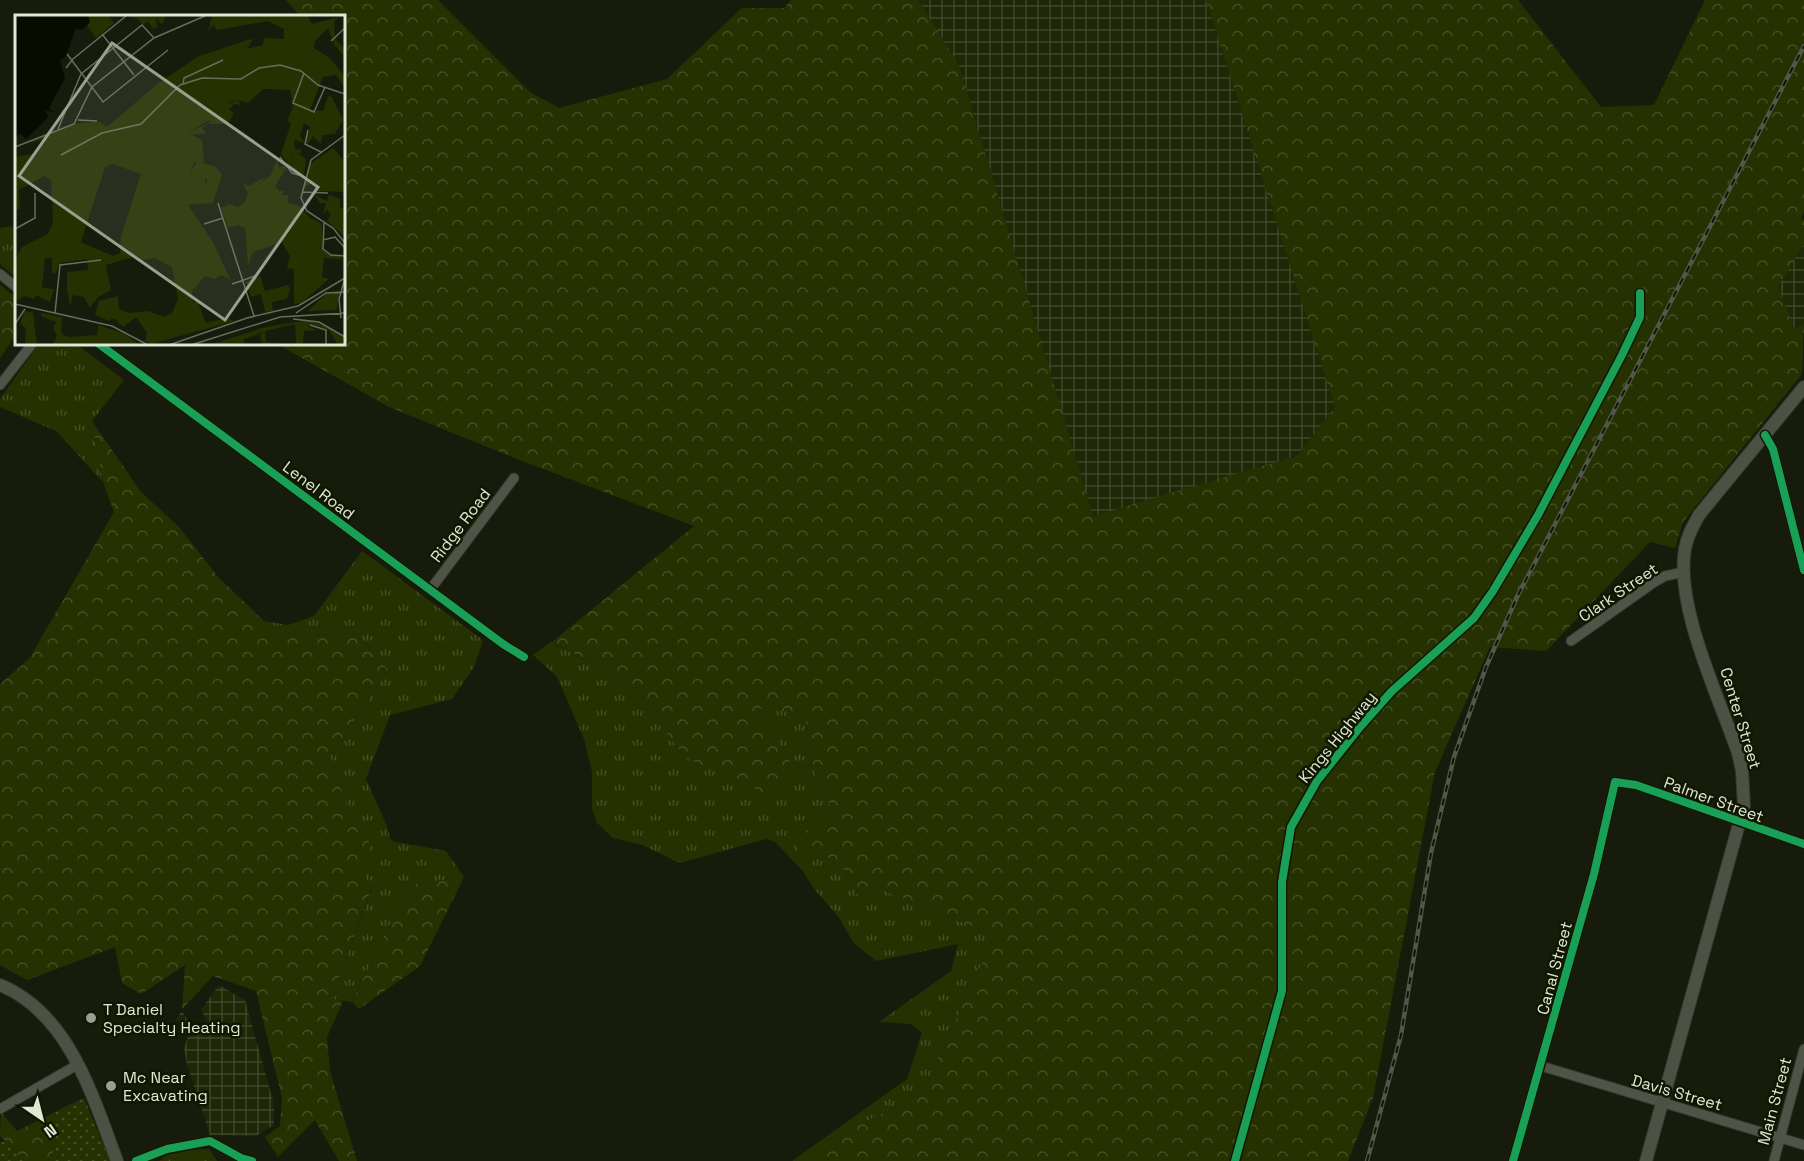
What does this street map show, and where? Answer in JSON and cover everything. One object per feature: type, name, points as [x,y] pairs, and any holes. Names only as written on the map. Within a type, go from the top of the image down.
[{"type":"main road","name":"Center Street","points":[[1646,1161],[1741,824],[1744,796],[1742,771],[1694,623],[1684,572],[1689,532],[1699,515],[1804,387]]},
{"type":"main road","points":[[0,985],[22,996],[44,1016],[77,1065],[117,1161]]},
{"type":"street","points":[[0,274],[15,285]]},
{"type":"street","name":"Kings Highway","points":[[1235,1161],[1282,991],[1282,882],[1291,827],[1317,781],[1360,727],[1392,690],[1474,618],[1493,591],[1538,515],[1622,355],[1640,317],[1640,293]]},
{"type":"street","points":[[0,385],[31,345]]},
{"type":"street","name":"Lenel Road","points":[[100,345],[524,657]]},
{"type":"street","points":[[1765,435],[1773,449],[1804,570]]},
{"type":"street","name":"Ridge Road","points":[[430,590],[514,478]]},
{"type":"street","name":"Clark Street","points":[[1570,641],[1653,583],[1665,576],[1684,572]]},
{"type":"street","name":"Palmer Street","points":[[1614,782],[1636,785],[1741,824],[1804,844]]},
{"type":"street","name":"Canal Street","points":[[1513,1161],[1542,1066],[1594,874],[1614,782]]},
{"type":"street","name":"Main Street","points":[[1774,1161],[1804,1049]]},
{"type":"street","points":[[0,1109],[77,1065]]},
{"type":"street","name":"Davis Street","points":[[1542,1066],[1804,1145]]},
{"type":"street","points":[[136,1161],[167,1149],[210,1141],[241,1158],[252,1161]]},
{"type":"shaded area","points":[[918,0],[1206,0],[1335,407],[1297,456],[1093,517],[959,65]]},
{"type":"shaded area","points":[[1804,244],[1804,323],[1795,331],[1778,287]]},
{"type":"shaded area","points":[[219,985],[245,1000],[274,1104],[274,1125],[256,1136],[210,1135],[187,1065],[184,1048],[188,1036],[176,1019],[182,1011],[192,1028],[207,1036],[211,1029],[201,1010]]},
{"type":"green space","points":[[286,0],[438,0],[530,92],[559,108],[667,79],[742,8],[784,8],[791,0],[918,0],[959,65],[1093,516],[1297,456],[1335,407],[1206,0],[1518,0],[1601,107],[1654,105],[1705,0],[1804,0],[1804,211],[1801,220],[1804,219],[1804,244],[1778,287],[1795,330],[1804,323],[1802,374],[1683,522],[1675,548],[1650,542],[1546,651],[1490,647],[1435,772],[1373,1098],[1348,1161],[814,1161],[817,1145],[921,1095],[995,935],[882,890],[856,894],[849,881],[850,875],[820,851],[800,854],[791,833],[820,828],[831,796],[816,782],[805,714],[758,708],[795,771],[764,793],[684,757],[633,684],[552,642],[694,526],[517,459],[389,407],[279,345],[345,345],[345,15],[299,15]]},
{"type":"green space","points":[[15,226],[15,276],[0,264],[0,228]]},
{"type":"green space","points":[[0,285],[15,296],[15,336],[0,358]]},
{"type":"green space","points":[[38,345],[77,345],[124,380],[92,421],[103,482],[56,431],[0,407],[0,399]]},
{"type":"green space","points":[[92,421],[141,492],[179,527],[218,577],[264,621],[270,634],[358,635],[388,670],[330,756],[349,813],[363,820],[370,847],[358,865],[372,888],[331,999],[343,1001],[327,1037],[330,1071],[357,1161],[339,1161],[315,1120],[278,1157],[265,1137],[280,1126],[282,1098],[256,991],[213,976],[182,1009],[185,965],[141,994],[122,983],[115,947],[27,980],[0,965],[0,684],[29,659],[114,512],[103,482]]},
{"type":"green space","points":[[362,551],[483,640],[474,667],[452,699],[390,715],[366,779],[387,826],[391,841],[446,851],[464,877],[409,885],[352,1002],[331,999],[372,889],[358,865],[349,813],[330,756],[388,670],[358,635],[270,634],[264,621],[288,625],[314,616]]},
{"type":"green space","points":[[551,642],[633,684],[684,757],[758,707],[805,714],[816,782],[831,796],[820,829],[820,851],[850,875],[856,894],[882,890],[995,935],[921,1095],[817,1145],[814,1161],[792,1161],[907,1079],[922,1033],[911,1024],[879,1022],[951,971],[958,944],[876,961],[853,942],[838,916],[815,890],[802,870],[775,842],[766,839],[680,863],[642,845],[613,838],[597,823],[592,809],[592,772],[584,739],[557,677],[533,655]]},
{"type":"green space","points":[[464,877],[420,966],[359,1009],[352,1002],[409,885]]},
{"type":"green space","points":[[84,1098],[110,1161],[53,1161],[53,1113]]},
{"type":"green space","points":[[1,1112],[17,1131],[53,1113],[53,1161],[24,1161],[0,1136]]},
{"type":"green space","points":[[0,1142],[6,1142],[24,1161],[0,1161]]},
{"type":"green space","points":[[209,1149],[217,1161],[159,1161],[174,1150]]},
{"type":"railway","points":[[1367,1161],[1401,1035],[1431,853],[1454,757],[1486,667],[1517,597],[1804,46]]},
{"type":"cycle path","points":[[1235,1161],[1282,991],[1282,882],[1291,827],[1317,781],[1360,727],[1392,691],[1474,618],[1493,591],[1538,515],[1622,355],[1640,317],[1640,293]]},
{"type":"cycle path","points":[[100,345],[503,644],[524,657]]},
{"type":"cycle path","points":[[1765,435],[1773,449],[1804,570]]},
{"type":"cycle path","points":[[1513,1161],[1594,874],[1615,782],[1636,785],[1804,844]]},
{"type":"cycle path","points":[[136,1161],[167,1149],[210,1141],[241,1158],[252,1161]]},
{"type":"place","name":"T Daniel Specialty Heating","points":[[91,1018]]},
{"type":"place","name":"Mc Near Excavating","points":[[111,1086]]}]
